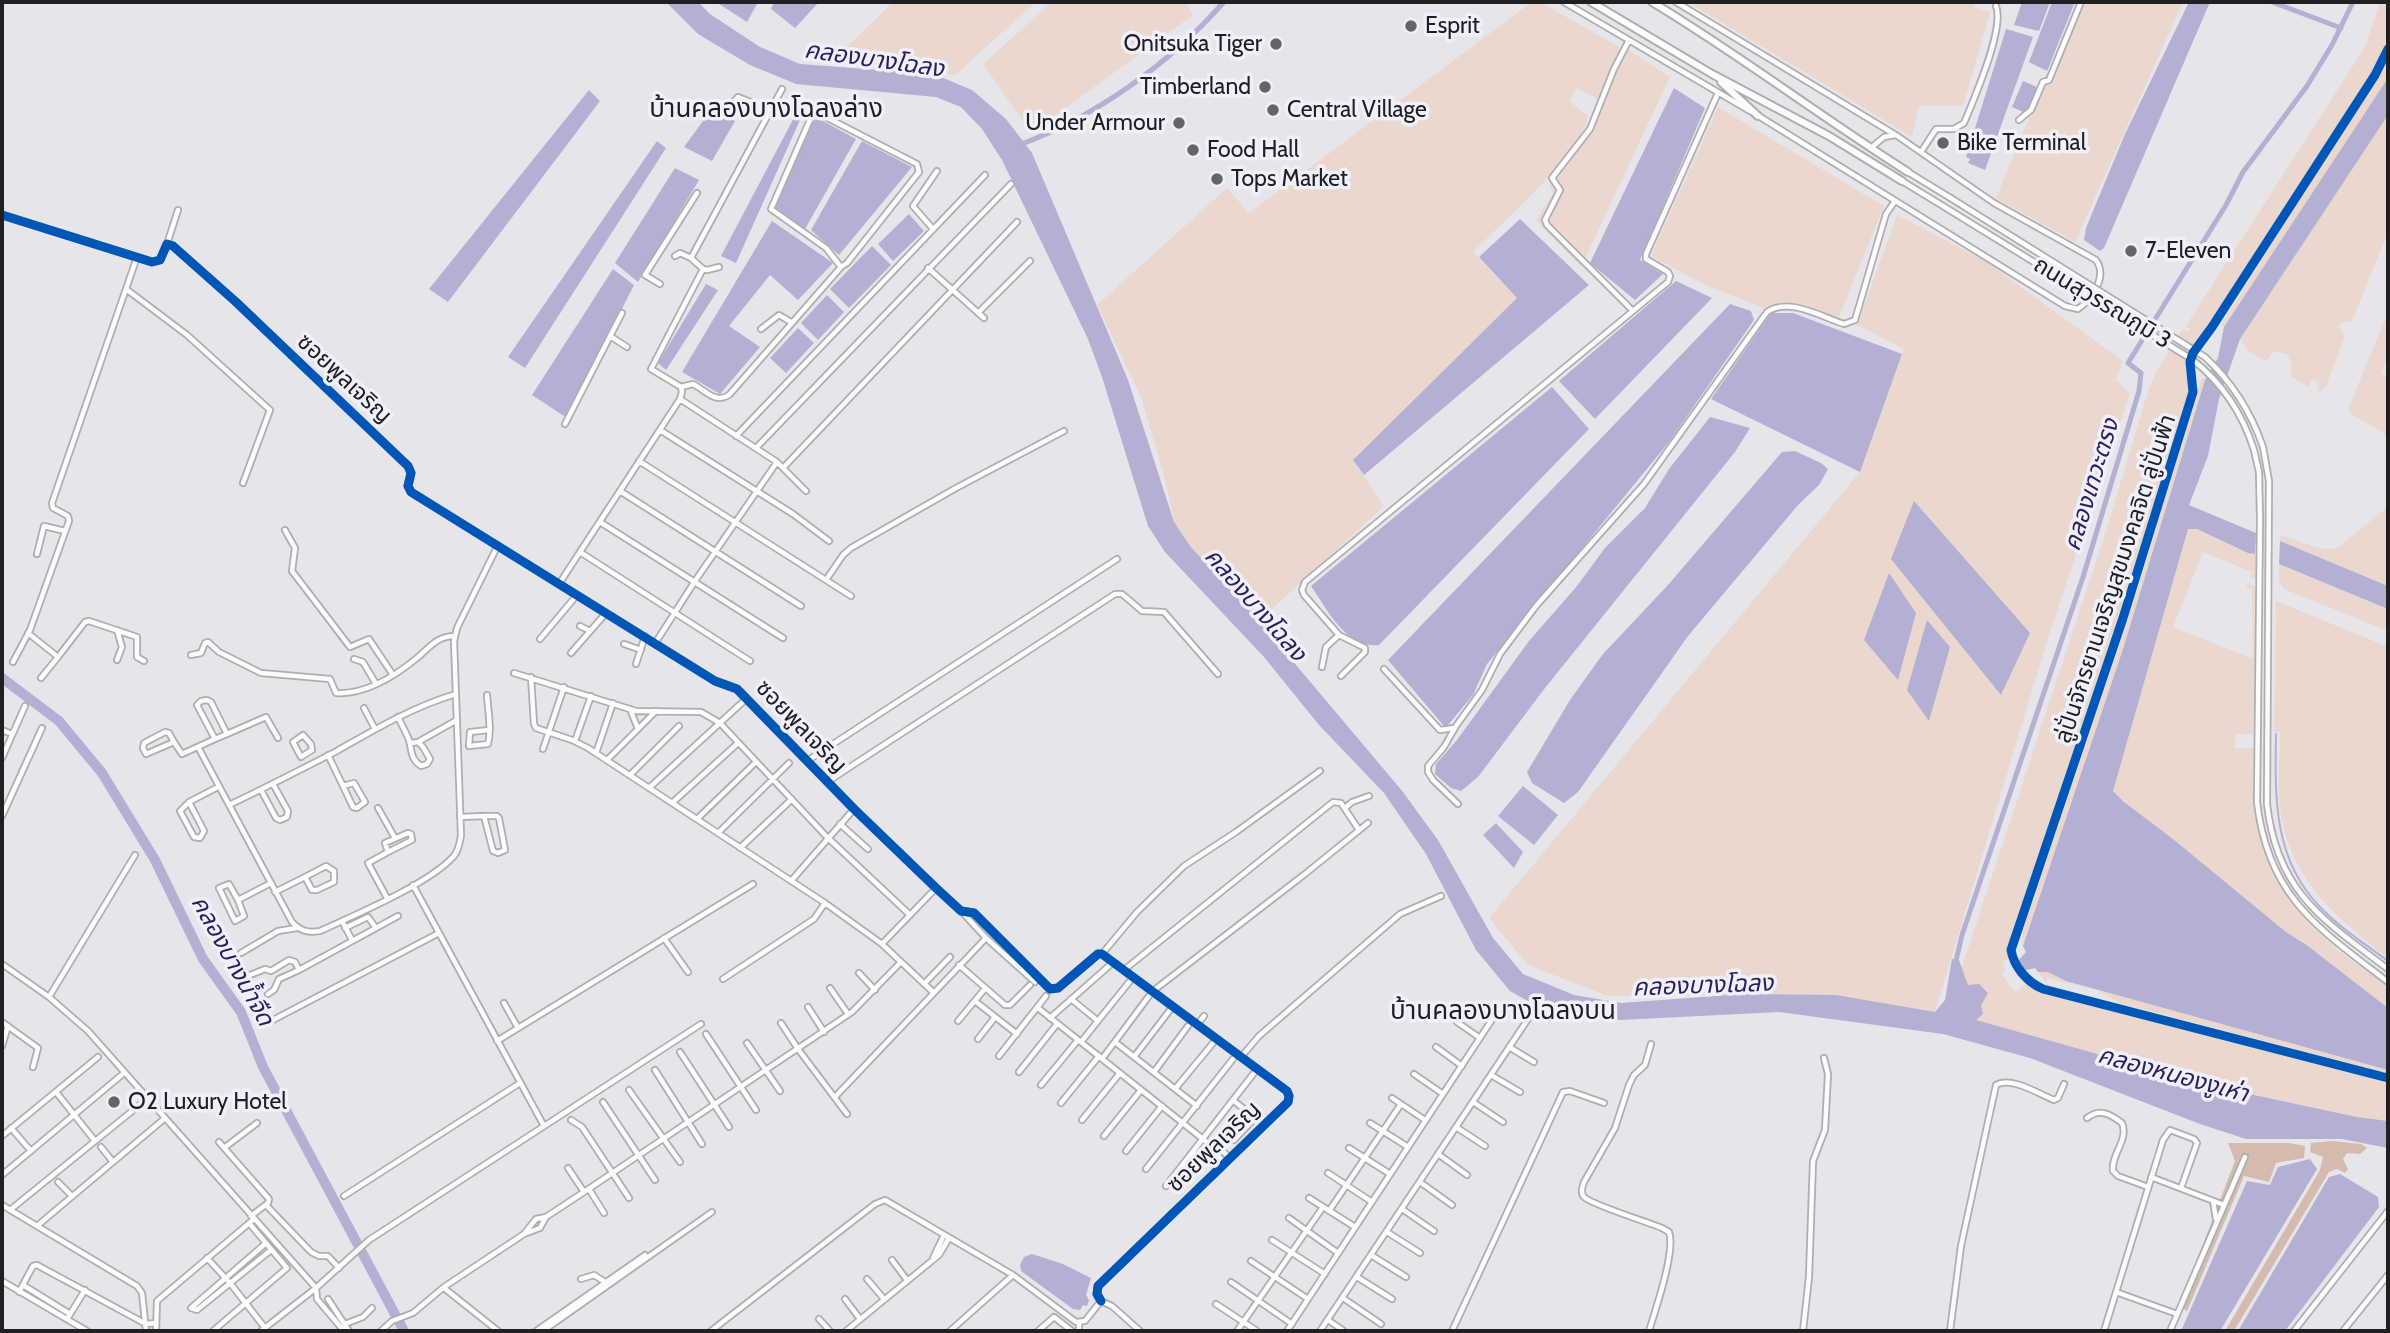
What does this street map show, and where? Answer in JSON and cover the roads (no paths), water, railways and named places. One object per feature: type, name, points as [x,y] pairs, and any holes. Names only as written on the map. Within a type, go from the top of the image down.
[{"type":"main road","name":"ถนนสุวรรณภูมิ 3","points":[[1591,2],[1712,74],[1829,136],[1902,181]]},
{"type":"main road","name":"ถนนสุวรรณภูมิ 3","points":[[1652,2],[1733,51],[1908,172]]},
{"type":"main road","points":[[1712,74],[1758,116]]},
{"type":"street","points":[[1564,2],[1758,116],[2070,308],[2078,309],[2088,302],[2100,280],[2096,260],[2004,209],[1896,135],[1676,2]]},
{"type":"street","points":[[2020,120],[2031,110],[2043,82],[2049,80],[2081,2]]},
{"type":"street","points":[[1921,152],[1936,129],[1954,129],[1964,122],[1994,39],[1998,19],[1996,6]]},
{"type":"street","points":[[1629,40],[1590,129],[1552,178],[1560,190],[1545,220],[1633,311]]},
{"type":"street","points":[[691,258],[782,89]]},
{"type":"street","points":[[1341,676],[1365,651],[1361,645],[1339,635],[1304,595],[1302,590],[1305,582],[1669,279],[1668,272],[1646,259],[1646,254],[1718,93]]},
{"type":"street","points":[[725,111],[738,97],[771,110]]},
{"type":"street","points":[[703,269],[650,369],[681,387],[693,384],[717,399],[733,391],[791,322],[847,263],[919,173],[916,164],[818,113],[813,113],[771,209],[826,248],[841,267]]},
{"type":"street","points":[[1870,148],[1884,137],[1896,135]]},
{"type":"street","points":[[933,229],[914,206],[937,171]]},
{"type":"street","name":"ถนนสุวรรณภูมิ 3","points":[[1908,172],[2198,352],[2214,365],[2235,390],[2251,417],[2263,447],[2269,481],[2269,825],[2281,864],[2305,901],[2330,926],[2388,970]]},
{"type":"street","points":[[736,436],[985,175]]},
{"type":"street","name":"ถนนสุวรรณภูมิ 3","points":[[1902,181],[2193,360],[2206,370],[2227,395],[2243,421],[2255,450],[2259,472],[2257,802],[2260,825],[2272,865],[2296,904],[2324,933],[2388,982]]},
{"type":"street","points":[[756,448],[1009,185]]},
{"type":"street","points":[[660,284],[645,275],[697,193]]},
{"type":"street","points":[[1458,804],[1433,780],[1427,769],[1482,690],[1500,654],[1536,606],[1637,493],[1763,317],[1772,309],[1784,307],[1812,312],[1844,324],[1855,320],[1886,214],[1895,201]]},
{"type":"street","points":[[2,215],[157,262],[167,244],[178,211]]},
{"type":"street","points":[[783,468],[1017,222]]},
{"type":"street","name":"ซอยพูลเจริญ","points":[[167,244],[173,246],[236,302],[408,466],[411,473],[408,486],[411,492],[715,681],[737,689],[854,809],[961,911]]},
{"type":"street","points":[[675,256],[680,253],[691,258],[703,269],[719,267]]},
{"type":"street","points":[[13,662],[28,633],[69,518],[53,508],[52,503],[137,257]]},
{"type":"street","points":[[978,313],[1030,261]]},
{"type":"street","points":[[928,268],[984,318]]},
{"type":"street","points":[[126,289],[187,335],[270,410],[243,482]]},
{"type":"street","points":[[565,424],[622,313]]},
{"type":"street","points":[[761,329],[779,315],[791,322]]},
{"type":"street","points":[[610,336],[627,347]]},
{"type":"street","points":[[559,583],[680,399],[681,387]]},
{"type":"street","points":[[680,399],[777,462],[806,491]]},
{"type":"street","points":[[660,429],[829,541]]},
{"type":"street","points":[[827,580],[843,555],[852,548],[956,488],[1064,431]]},
{"type":"street","points":[[639,461],[851,596]]},
{"type":"street","points":[[656,642],[777,462]]},
{"type":"street","points":[[620,491],[801,606]]},
{"type":"street","points":[[600,522],[783,639]]},
{"type":"street","points":[[37,554],[44,526],[65,531]]},
{"type":"street","points":[[285,530],[295,548],[292,571],[324,614],[350,647],[369,639],[393,675]]},
{"type":"street","points":[[198,747],[275,892],[298,928],[312,933],[413,885],[457,852],[461,835],[455,636],[498,545]]},
{"type":"street","points":[[580,551],[750,661]]},
{"type":"street","points":[[807,761],[1117,559]]},
{"type":"street","points":[[827,782],[1115,594],[1122,594],[1142,611],[1164,612],[1218,674]]},
{"type":"street","points":[[540,639],[577,595]]},
{"type":"street","points":[[571,653],[606,613]]},
{"type":"street","points":[[41,678],[85,622],[137,636],[137,657],[144,661]]},
{"type":"street","points":[[580,626],[590,631]]},
{"type":"street","points":[[117,630],[122,647],[117,660]]},
{"type":"street","points":[[28,633],[58,657]]},
{"type":"street","points":[[1322,667],[1325,647],[1339,635]]},
{"type":"street","points":[[191,655],[201,653],[208,642],[219,652],[261,673],[330,678],[336,693],[353,693],[393,675],[442,637],[455,636]]},
{"type":"street","points":[[636,664],[645,636]]},
{"type":"street","points":[[624,644],[641,650]]},
{"type":"street","points":[[354,659],[363,662],[376,684]]},
{"type":"street","points":[[1384,669],[1440,730],[1455,727]]},
{"type":"street","points":[[513,673],[630,709],[704,713],[720,723],[827,837],[909,914]]},
{"type":"street","points":[[531,677],[534,727],[575,741],[596,753],[825,903],[882,944],[933,992]]},
{"type":"street","points":[[543,748],[564,687]]},
{"type":"street","points":[[229,805],[428,702],[456,694]]},
{"type":"street","points":[[458,747],[488,744],[488,695]]},
{"type":"street","points":[[575,741],[591,695]]},
{"type":"street","points":[[649,788],[746,699]]},
{"type":"street","points":[[215,740],[197,705],[201,701],[211,702],[226,734]]},
{"type":"street","points":[[596,753],[613,703]]},
{"type":"street","points":[[2,758],[25,706]]},
{"type":"street","points":[[364,708],[375,729]]},
{"type":"street","points":[[630,709],[638,729]]},
{"type":"street","points":[[607,760],[656,711]]},
{"type":"street","points":[[174,742],[149,754],[143,748],[144,743],[164,732],[169,733],[182,754],[266,717],[278,738]]},
{"type":"street","points":[[398,717],[411,743],[410,751],[416,763],[424,766],[430,759],[418,742]]},
{"type":"street","points":[[411,743],[418,742],[457,720]]},
{"type":"street","points":[[629,775],[679,726]]},
{"type":"street","points":[[2,816],[42,728]]},
{"type":"street","points":[[2,730],[12,734]]},
{"type":"street","points":[[469,746],[471,732],[489,730]]},
{"type":"street","points":[[301,757],[312,750],[311,744],[303,735],[293,742],[304,767]]},
{"type":"street","points":[[672,803],[738,743]]},
{"type":"street","points":[[328,755],[353,807],[364,805],[356,783],[343,786]]},
{"type":"street","points":[[696,819],[756,762]]},
{"type":"street","points":[[718,833],[789,763]]},
{"type":"street","points":[[966,905],[1050,989],[1058,988],[1098,954],[1102,954],[1137,912],[1184,866],[1320,771]]},
{"type":"street","points":[[261,790],[276,818],[280,820],[287,817],[288,811],[273,784]]},
{"type":"street","points":[[189,802],[204,831],[200,838],[194,837],[180,811],[189,802],[218,787]]},
{"type":"street","points":[[1345,808],[1352,802],[1369,796]]},
{"type":"street","points":[[740,848],[792,799]]},
{"type":"street","points":[[1124,970],[1333,802],[1341,803],[1359,830]]},
{"type":"street","points":[[378,808],[395,838]]},
{"type":"street","points":[[791,881],[854,809]]},
{"type":"street","points":[[460,817],[484,816],[497,816],[505,850],[493,851],[484,816]]},
{"type":"street","points":[[1061,1103],[1115,1042],[1151,993],[1368,823]]},
{"type":"street","points":[[840,824],[867,849]]},
{"type":"street","points":[[387,898],[368,863],[411,841],[412,838],[408,833],[385,843],[388,852]]},
{"type":"street","points":[[49,997],[135,855]]},
{"type":"street","points":[[275,892],[304,877],[326,866],[331,867],[335,877],[334,882],[314,890],[304,877]]},
{"type":"street","points":[[238,900],[271,883]]},
{"type":"street","points":[[229,884],[238,900],[244,916],[234,921],[219,888],[229,884]]},
{"type":"street","points":[[497,1041],[753,884]]},
{"type":"street","points":[[413,885],[544,1126]]},
{"type":"street","points":[[882,944],[936,888]]},
{"type":"street","points":[[1241,1057],[1259,1036],[1400,914],[1441,896]]},
{"type":"street","points":[[723,979],[814,919],[825,903]]},
{"type":"street","points":[[961,911],[974,913]]},
{"type":"street","points":[[959,965],[1005,1005],[1010,1005],[1033,984],[961,911]]},
{"type":"street","points":[[271,971],[274,980],[279,979],[398,916]]},
{"type":"street","points":[[345,928],[366,918],[371,919],[376,928]]},
{"type":"street","points":[[342,921],[352,940]]},
{"type":"street","points":[[241,954],[278,930],[298,928]]},
{"type":"street","points":[[273,1020],[439,933]]},
{"type":"street","points":[[664,938],[688,972]]},
{"type":"street","points":[[835,1097],[986,938]]},
{"type":"street","name":"ซอยพูลเจริญ","points":[[1101,1301],[1097,1294],[1098,1286],[1289,1098],[1287,1091],[1151,993],[1102,954]]},
{"type":"street","points":[[924,984],[950,957]]},
{"type":"street","points":[[250,975],[262,970],[271,971],[289,961],[295,962],[299,970]]},
{"type":"street","points":[[524,1234],[532,1222],[546,1217],[586,1191],[824,1032],[875,990],[900,963]]},
{"type":"street","points":[[2,964],[49,997],[88,1031],[316,1288],[316,1297],[347,1331]]},
{"type":"street","points":[[1050,1018],[1110,965]]},
{"type":"street","points":[[859,973],[875,990]]},
{"type":"street","points":[[268,994],[274,990],[279,979]]},
{"type":"street","points":[[1041,1085],[1130,981]]},
{"type":"street","points":[[830,988],[848,1014]]},
{"type":"street","points":[[958,1021],[983,991]]},
{"type":"street","points":[[999,1056],[1046,996]]},
{"type":"street","points":[[1071,999],[1098,1021]]},
{"type":"street","points":[[975,1001],[1017,1034]]},
{"type":"street","points":[[504,1003],[518,1028]]},
{"type":"street","points":[[808,1007],[824,1032]]},
{"type":"street","points":[[1038,1008],[1213,1147],[1218,1147],[1228,1160]]},
{"type":"street","points":[[1133,1057],[1170,1010]]},
{"type":"street","points":[[1287,1331],[1497,1012]]},
{"type":"street","points":[[1198,1025],[1204,1016]]},
{"type":"street","points":[[978,1039],[995,1017]]},
{"type":"street","points":[[1320,1331],[1528,1019]]},
{"type":"street","points":[[2,1022],[38,1048],[33,1067]]},
{"type":"street","points":[[1457,1022],[1480,1038]]},
{"type":"street","points":[[781,1023],[847,1114]]},
{"type":"street","points":[[1018,1072],[1057,1023]]},
{"type":"street","points":[[207,1258],[230,1283],[263,1330],[316,1288],[369,1240],[701,1024]]},
{"type":"street","points":[[2,1046],[8,1026]]},
{"type":"street","points":[[1154,1072],[1188,1026]]},
{"type":"street","points":[[706,1034],[756,1110]]},
{"type":"street","points":[[1115,1042],[1197,1106]]},
{"type":"street","points":[[747,1043],[780,1091]]},
{"type":"street","points":[[1175,1089],[1213,1043]]},
{"type":"street","points":[[1649,1331],[1664,1278],[1670,1243],[1669,1232],[1585,1198],[1581,1191],[1615,1128],[1634,1075],[1645,1065],[1651,1044]]},
{"type":"street","points":[[1436,1047],[1462,1066]]},
{"type":"street","points":[[1510,1047],[1534,1062]]},
{"type":"street","points":[[680,1052],[729,1127]]},
{"type":"street","points":[[2,1136],[99,1057]]},
{"type":"street","points":[[1802,1331],[1809,1277],[1813,1161],[1825,1130],[1828,1074],[1824,1058]]},
{"type":"street","points":[[1146,1170],[1233,1059]]},
{"type":"street","points":[[655,1070],[702,1144]]},
{"type":"street","points":[[2,1175],[124,1073]]},
{"type":"street","points":[[1083,1120],[1119,1073]]},
{"type":"street","points":[[1166,1186],[1254,1073]]},
{"type":"street","points":[[1414,1074],[1443,1094]]},
{"type":"street","points":[[1491,1074],[1520,1092]]},
{"type":"street","points":[[1950,1331],[1961,1246],[1996,1085],[2004,1082],[2054,1100],[2058,1098],[2064,1084]]},
{"type":"street","points":[[344,1196],[520,1083]]},
{"type":"street","points":[[629,1090],[680,1162]]},
{"type":"street","points":[[1104,1136],[1141,1090]]},
{"type":"street","points":[[1452,1331],[1563,1092],[1570,1091],[1604,1103]]},
{"type":"street","points":[[55,1092],[95,1142]]},
{"type":"street","points":[[1392,1098],[1425,1120]]},
{"type":"street","points":[[10,1210],[147,1100]]},
{"type":"street","points":[[1234,1101],[1253,1116],[1253,1120],[1234,1140]]},
{"type":"street","points":[[603,1102],[655,1180]]},
{"type":"street","points":[[1473,1102],[1503,1122]]},
{"type":"street","points":[[1329,1211],[1401,1104]]},
{"type":"street","points":[[1126,1151],[1162,1106]]},
{"type":"street","points":[[2087,1118],[2095,1112],[2104,1112],[2122,1123],[2124,1135],[2112,1163],[2113,1171],[2118,1176],[2148,1187]]},
{"type":"street","points":[[37,1226],[164,1119]]},
{"type":"street","points":[[571,1121],[582,1127],[629,1198]]},
{"type":"street","points":[[224,1149],[257,1123]]},
{"type":"street","points":[[1370,1123],[1408,1147]]},
{"type":"street","points":[[1456,1127],[1485,1146]]},
{"type":"street","points":[[11,1128],[31,1151]]},
{"type":"street","points":[[2104,1331],[2165,1134],[2170,1130],[2194,1139],[2197,1143],[2181,1188]]},
{"type":"street","points":[[156,1331],[157,1301],[252,1219],[269,1199],[219,1142]]},
{"type":"street","points":[[100,1147],[113,1162]]},
{"type":"street","points":[[1349,1148],[1390,1174]]},
{"type":"street","points":[[1438,1154],[1467,1175]]},
{"type":"street","points":[[2170,1331],[2245,1157]]},
{"type":"street","points":[[568,1168],[604,1213]]},
{"type":"street","points":[[1328,1173],[1372,1202]]},
{"type":"street","points":[[2151,1177],[2224,1205]]},
{"type":"street","points":[[58,1182],[72,1196]]},
{"type":"street","points":[[1420,1182],[1452,1205]]},
{"type":"street","points":[[1308,1198],[1355,1227]]},
{"type":"street","points":[[712,1331],[879,1201],[888,1202],[1013,1275],[1059,1312],[1079,1323],[1085,1321],[1101,1301],[1112,1306],[1140,1331]]},
{"type":"street","points":[[2213,1201],[2216,1220]]},
{"type":"street","points":[[2,1205],[137,1286],[142,1293],[146,1331]]},
{"type":"street","points":[[265,1205],[311,1252],[319,1256],[328,1255],[338,1268]]},
{"type":"street","points":[[1237,1331],[1323,1207]]},
{"type":"street","points":[[1402,1209],[1434,1231]]},
{"type":"street","points":[[2294,1331],[2388,1211]]},
{"type":"street","points":[[543,1331],[712,1212]]},
{"type":"street","points":[[381,1331],[427,1303],[444,1287],[524,1234],[540,1228],[546,1217]]},
{"type":"street","points":[[1289,1218],[1338,1253]]},
{"type":"street","points":[[213,1331],[287,1268],[265,1244],[252,1219]]},
{"type":"street","points":[[1387,1232],[1420,1253]]},
{"type":"street","points":[[846,1331],[939,1255],[946,1237]]},
{"type":"street","points":[[1272,1240],[1325,1273]]},
{"type":"street","points":[[265,1244],[191,1308],[197,1310],[271,1250]]},
{"type":"street","points":[[536,1331],[645,1255]]},
{"type":"street","points":[[1371,1255],[1406,1277]]},
{"type":"street","points":[[892,1260],[906,1280]]},
{"type":"street","points":[[1251,1261],[1308,1299]]},
{"type":"street","points":[[19,1292],[35,1265],[146,1324],[156,1323]]},
{"type":"street","points":[[581,1279],[594,1275],[605,1282]]},
{"type":"street","points":[[950,1331],[1013,1275]]},
{"type":"street","points":[[2343,1331],[2388,1275]]},
{"type":"street","points":[[1357,1277],[1392,1299]]},
{"type":"street","points":[[867,1279],[884,1299]]},
{"type":"street","points":[[2,1281],[68,1317]]},
{"type":"street","points":[[1231,1282],[1292,1324]]},
{"type":"street","points":[[23,1285],[87,1331]]},
{"type":"street","points":[[444,1287],[498,1331]]},
{"type":"street","points":[[68,1317],[85,1290]]},
{"type":"street","points":[[2116,1292],[2177,1314]]},
{"type":"street","points":[[1343,1298],[1381,1324]]},
{"type":"street","points":[[328,1299],[347,1331]]},
{"type":"street","points":[[845,1299],[860,1319]]},
{"type":"street","points":[[1216,1304],[1257,1331]]},
{"type":"street","points":[[345,1324],[363,1317],[372,1308]]},
{"type":"street","points":[[1038,1331],[1054,1317],[1072,1331]]},
{"type":"street","points":[[820,1319],[830,1331]]},
{"type":"street","points":[[1328,1320],[1344,1331]]},
{"type":"street","points":[[1079,1323],[1079,1331]]},
{"type":"waterway","points":[[1019,145],[1076,119],[1130,86],[1180,46],[1224,2]]},
{"type":"waterway","points":[[2272,2],[2341,28]]},
{"type":"waterway","name":"คลองเทวะตรง","points":[[1955,965],[1962,935],[2083,577],[2139,391],[2141,373],[2128,363],[2226,205],[2243,172],[2307,86],[2332,45],[2353,2]]},
{"type":"waterway","name":"คลองบางน้ำจืด","points":[[2,678],[59,721],[102,773],[155,860],[203,959],[241,1012],[263,1067],[404,1331]]},
{"type":"waterway","points":[[2276,734],[2277,804],[2285,848],[2293,869],[2328,915],[2388,961]]},
{"type":"place","name":"Esprit","points":[[1411,26]]},
{"type":"place","name":"Onitsuka Tiger","points":[[1276,44]]},
{"type":"place","name":"Timberland","points":[[1265,87]]},
{"type":"place","name":"Central Village","points":[[1273,110]]},
{"type":"place","name":"Under Armour","points":[[1179,123]]},
{"type":"place","name":"Bike Terminal","points":[[1943,143]]},
{"type":"place","name":"Food Hall","points":[[1193,150]]},
{"type":"place","name":"Tops Market","points":[[1217,179]]},
{"type":"place","name":"7-Eleven","points":[[2131,251]]},
{"type":"place","name":"O2 Luxury Hotel","points":[[114,1102]]},
{"type":"district","name":"บ้านคลองบางโฉลงล่าง","points":[[766,109]]},
{"type":"district","name":"บ้านคลองบางโฉลงบน","points":[[1503,1011]]},
{"type":"water label","name":"คลองบางโฉลง","points":[[874,60]]},
{"type":"water label","name":"คลองบางโฉลง","points":[[1255,605]]},
{"type":"water label","name":"คลองบางโฉลง","points":[[1703,986]]},
{"type":"water label","name":"คลองหนองงูเห่า","points":[[2173,1075]]}]
